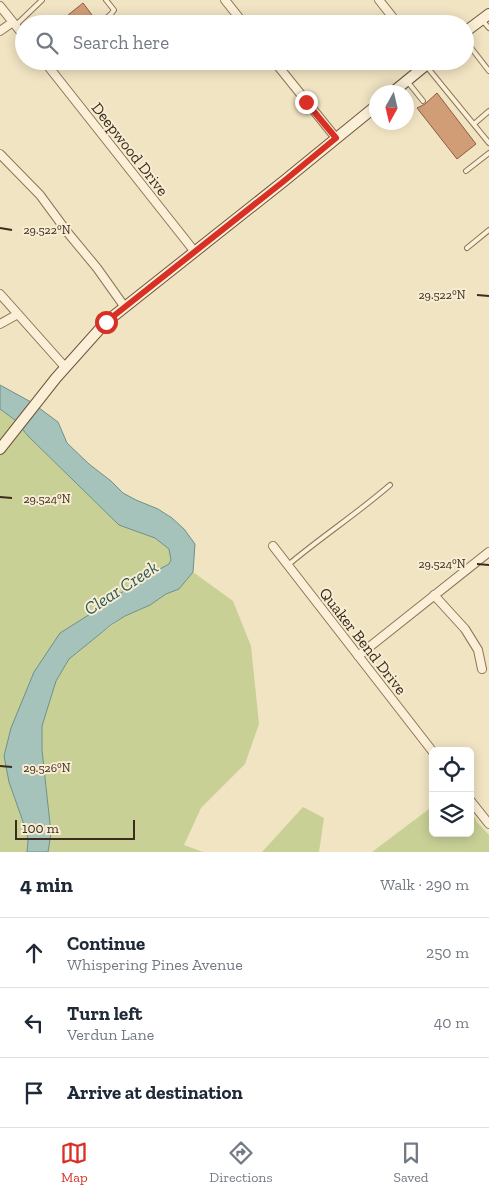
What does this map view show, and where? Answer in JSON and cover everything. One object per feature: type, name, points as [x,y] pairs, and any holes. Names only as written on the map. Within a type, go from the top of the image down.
[{"type":"main road","points":[[474,25],[485,17]]},
{"type":"main road","points":[[402,85],[420,70]]},
{"type":"main road","points":[[1,448],[65,367],[96,332],[124,306],[195,252],[369,112]]},
{"type":"street","points":[[225,0],[237,15]]},
{"type":"street","points":[[379,0],[391,15]]},
{"type":"street","points":[[0,6],[15,20]]},
{"type":"street","points":[[0,32],[15,23]]},
{"type":"street","name":"Deepwood Drive","points":[[51,70],[195,252]]},
{"type":"street","points":[[281,70],[336,138]]},
{"type":"street","points":[[0,154],[40,195],[124,306]]},
{"type":"street","points":[[0,294],[65,367]]},
{"type":"street","points":[[0,324],[18,314]]},
{"type":"street","name":"Quaker Bend Drive","points":[[273,546],[429,747]]},
{"type":"street","points":[[358,656],[489,552]]},
{"type":"street","points":[[434,595],[465,629],[478,650],[482,669]]},
{"type":"street","points":[[474,805],[489,824]]},
{"type":"lane","points":[[25,15],[42,0]]},
{"type":"lane","points":[[106,0],[114,10],[111,15]]},
{"type":"lane","points":[[485,17],[489,28]]},
{"type":"lane","points":[[474,52],[489,71]]},
{"type":"lane","points":[[433,70],[489,143]]},
{"type":"lane","points":[[407,81],[423,101]]},
{"type":"lane","points":[[474,124],[489,111]]},
{"type":"lane","points":[[466,171],[489,153]]},
{"type":"lane","points":[[467,248],[489,230]]},
{"type":"lane","points":[[288,565],[373,500],[390,484]]},
{"type":"green space","points":[[0,409],[15,420],[28,436],[119,525],[155,538],[169,549],[172,560],[169,564],[138,581],[60,633],[9,782],[27,833],[27,852],[0,852]]},
{"type":"green space","points":[[193,572],[233,601],[251,646],[259,724],[245,764],[201,808],[184,845],[203,852],[48,852],[51,833],[42,750],[42,726],[56,681],[69,659],[91,641],[125,616],[179,589]]},
{"type":"green space","points":[[303,807],[324,818],[319,852],[262,852]]},
{"type":"green space","points":[[429,809],[429,837],[474,837],[474,816],[489,835],[489,852],[372,852]]},
{"type":"water","points":[[0,385],[31,402],[58,422],[67,443],[89,464],[123,493],[158,509],[172,518],[184,529],[195,544],[193,572],[179,589],[166,594],[150,605],[125,616],[111,625],[69,659],[56,681],[42,726],[42,750],[51,833],[48,852],[27,852],[27,833],[9,782],[4,756],[11,728],[34,672],[60,633],[138,581],[169,564],[171,560],[169,549],[155,538],[119,525],[28,436],[15,420],[0,409]]},
{"type":"building","points":[[83,3],[92,15],[68,15]]},
{"type":"building","points":[[437,93],[476,144],[457,159],[417,108],[425,104]]},
{"type":"route","points":[[106,322],[336,138],[306,102]]},
{"type":"water label","name":"Clear Creek","points":[[121,588]]}]
